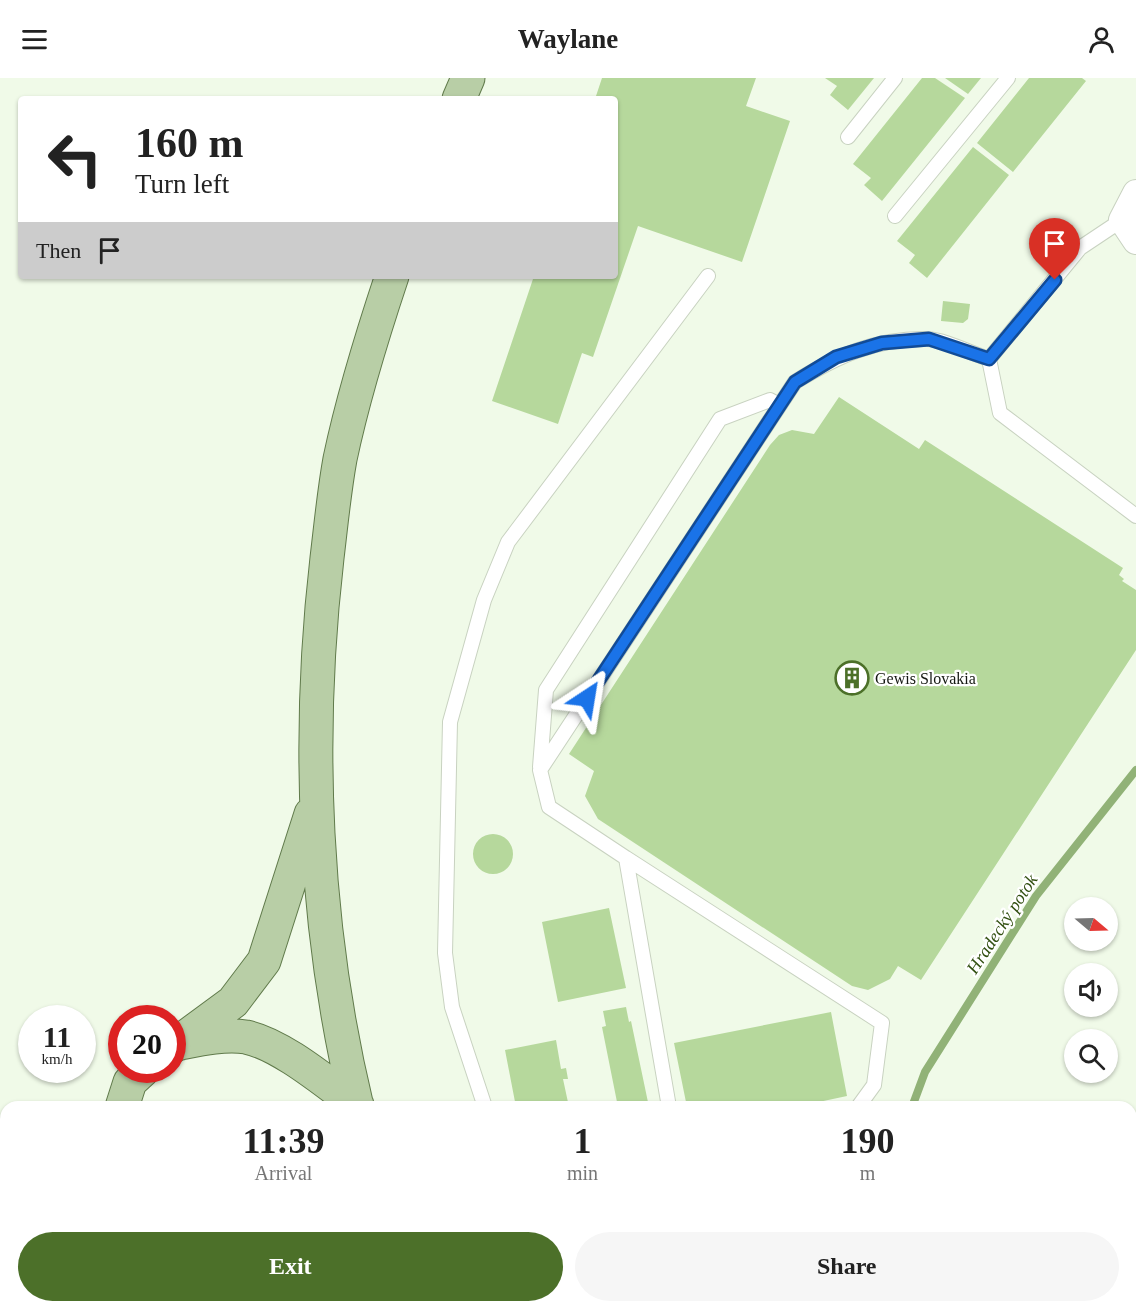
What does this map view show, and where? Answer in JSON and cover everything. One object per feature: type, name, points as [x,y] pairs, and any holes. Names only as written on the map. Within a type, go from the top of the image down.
[{"type":"main road","points":[[460,96],[468,78]]},
{"type":"main road","points":[[356,1101],[330,961],[316,798],[316,689],[322,603],[340,461],[353,404],[391,279]]},
{"type":"main road","points":[[186,1037],[233,1002],[264,961],[316,798]]},
{"type":"main road","points":[[186,1043],[215,1037],[247,1037],[283,1053],[314,1072],[351,1101]]},
{"type":"main road","points":[[124,1101],[130,1083]]},
{"type":"street","points":[[1129,230],[1136,193]]},
{"type":"lane","points":[[848,138],[895,78]]},
{"type":"lane","points":[[896,216],[1008,78]]},
{"type":"lane","points":[[989,359],[1080,248],[1129,230]]},
{"type":"lane","points":[[483,1101],[452,1007],[445,953],[450,722],[484,600],[508,542],[708,276]]},
{"type":"lane","points":[[540,770],[795,382],[836,357],[882,343],[929,339],[989,359]]},
{"type":"lane","points":[[989,359],[1000,413],[1136,516]]},
{"type":"lane","points":[[779,405],[770,400],[720,419],[546,690],[540,770],[549,807],[882,1023],[874,1085],[862,1101]]},
{"type":"lane","points":[[626,858],[668,1101]]},
{"type":"building","points":[[602,78],[756,78],[746,106],[790,121],[742,262],[638,226],[593,357],[582,353],[558,424],[492,401],[533,279],[618,279],[618,96],[596,96]]},
{"type":"building","points":[[825,78],[874,78],[848,110],[830,95],[837,86]]},
{"type":"building","points":[[922,78],[935,78],[965,98],[882,201],[864,185],[871,178],[853,164]]},
{"type":"building","points":[[945,78],[981,78],[968,94]]},
{"type":"building","points":[[1029,78],[1082,78],[1086,81],[1013,172],[977,143]]},
{"type":"building","points":[[973,147],[1009,175],[927,278],[909,263],[915,255],[897,241]]},
{"type":"building","points":[[943,301],[970,304],[968,319],[963,323],[941,321]]},
{"type":"building","name":"Gewis Slovakia","points":[[839,397],[919,449],[925,440],[1123,568],[1119,575],[1124,579],[1122,581],[1136,590],[1136,650],[921,980],[898,966],[890,979],[868,990],[852,986],[598,819],[585,796],[594,771],[569,754],[770,445],[779,435],[792,430],[814,434]]},
{"type":"building","points":[[493,834],[507,840],[513,854],[507,868],[493,874],[479,868],[473,854],[479,840]]},
{"type":"building","points":[[609,908],[626,988],[558,1002],[542,922]]},
{"type":"building","points":[[626,1007],[648,1101],[617,1101],[602,1027],[606,1026],[603,1011]]},
{"type":"building","points":[[831,1012],[847,1096],[823,1101],[686,1101],[674,1043]]},
{"type":"building","points":[[556,1040],[561,1069],[566,1068],[568,1079],[563,1079],[568,1101],[515,1101],[505,1050]]},
{"type":"waterway","name":"Hradecký potok","points":[[914,1101],[925,1072],[1036,896],[1136,770]]},
{"type":"place","name":"Gewis Slovakia","points":[[852,678]]},
{"type":"route","points":[[587,698],[795,382],[836,357],[882,343],[929,339],[989,359],[1055,280]]}]
